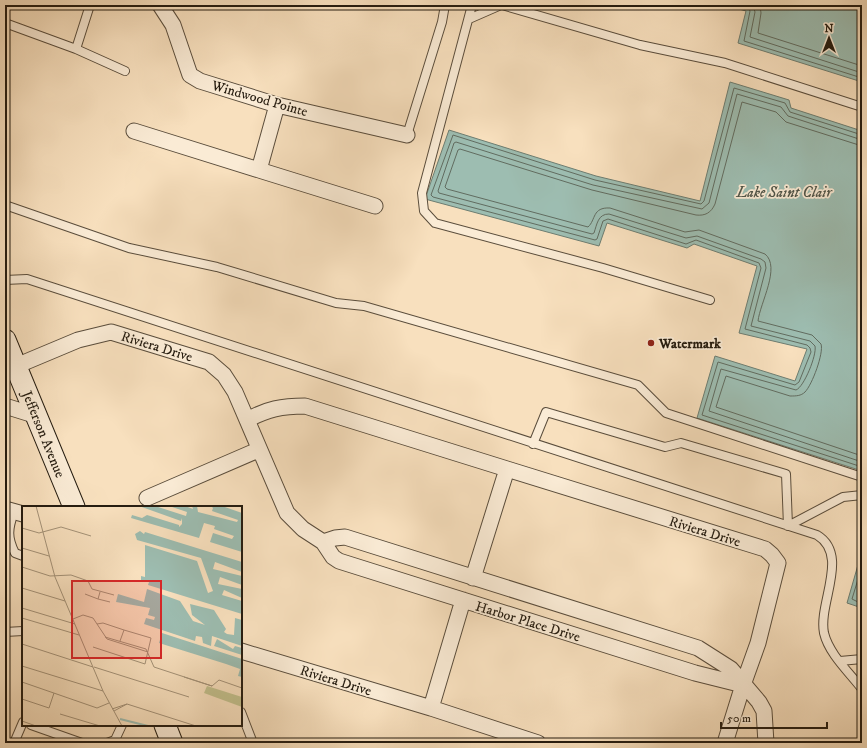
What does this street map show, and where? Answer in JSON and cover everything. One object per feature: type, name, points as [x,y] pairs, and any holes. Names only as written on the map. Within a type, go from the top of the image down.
[{"type":"main road","name":"Jefferson Avenue","points":[[9,352],[74,506]]},
{"type":"main road","points":[[165,726],[172,743]]},
{"type":"street","name":"Windwood Pointe","points":[[160,5],[173,25],[190,75],[200,81],[277,105],[407,135]]},
{"type":"street","points":[[259,170],[277,105]]},
{"type":"street","points":[[134,131],[375,206]]},
{"type":"street","name":"Riviera Drive","points":[[9,352],[78,340],[111,332],[209,362],[224,375],[235,392],[258,450],[287,513],[303,530],[323,542]]},
{"type":"street","points":[[5,406],[37,416]]},
{"type":"street","name":"Riviera Drive","points":[[247,420],[264,411],[287,406],[305,406],[765,549],[778,563],[758,644],[743,684],[725,743]]},
{"type":"street","points":[[147,498],[258,450]]},
{"type":"street","points":[[473,578],[507,469]]},
{"type":"street","points":[[323,542],[335,538],[345,537],[698,648],[731,669],[759,702],[764,711],[766,743]]},
{"type":"street","name":"Harbor Place Drive","points":[[323,542],[333,557],[339,561],[695,673],[743,684]]},
{"type":"street","points":[[431,708],[463,600]]},
{"type":"street","name":"Riviera Drive","points":[[242,651],[431,708],[538,743]]},
{"type":"lane","points":[[76,49],[90,5]]},
{"type":"lane","points":[[407,135],[442,22],[445,5]]},
{"type":"lane","points":[[472,5],[422,193],[424,211],[434,223],[603,268],[710,300]]},
{"type":"lane","points":[[469,19],[502,5],[640,45],[725,63],[862,107]]},
{"type":"lane","points":[[5,23],[76,49],[124,71]]},
{"type":"lane","points":[[5,205],[129,248],[217,267],[336,303],[364,306],[638,386],[666,413],[862,477]]},
{"type":"lane","points":[[5,280],[26,279],[817,535],[826,541],[830,550],[833,567],[823,618],[824,634],[830,648],[862,689]]},
{"type":"lane","points":[[533,444],[546,412],[665,447],[681,443],[786,474],[788,526]]},
{"type":"lane","points":[[788,526],[843,497],[862,495]]},
{"type":"lane","points":[[14,512],[8,528],[10,543],[15,553],[22,556]]},
{"type":"lane","points":[[5,632],[22,631]]},
{"type":"lane","points":[[840,661],[862,659]]},
{"type":"lane","points":[[242,715],[253,743]]},
{"type":"lane","points":[[14,743],[22,724]]},
{"type":"lane","points":[[34,726],[82,743]]},
{"type":"lane","points":[[108,743],[115,740],[122,726]]},
{"type":"water","points":[[725,5],[862,5],[862,82],[738,43],[746,11]]},
{"type":"water","name":"Lake Saint Clair","points":[[730,82],[789,100],[791,108],[862,131],[862,471],[697,418],[715,356],[795,381],[807,349],[739,333],[757,266],[694,244],[687,248],[607,223],[599,246],[425,199],[449,130],[596,176],[700,201]]},
{"type":"water","points":[[862,551],[862,608],[847,603]]},
{"type":"place","name":"Watermark","points":[[651,343]]}]
